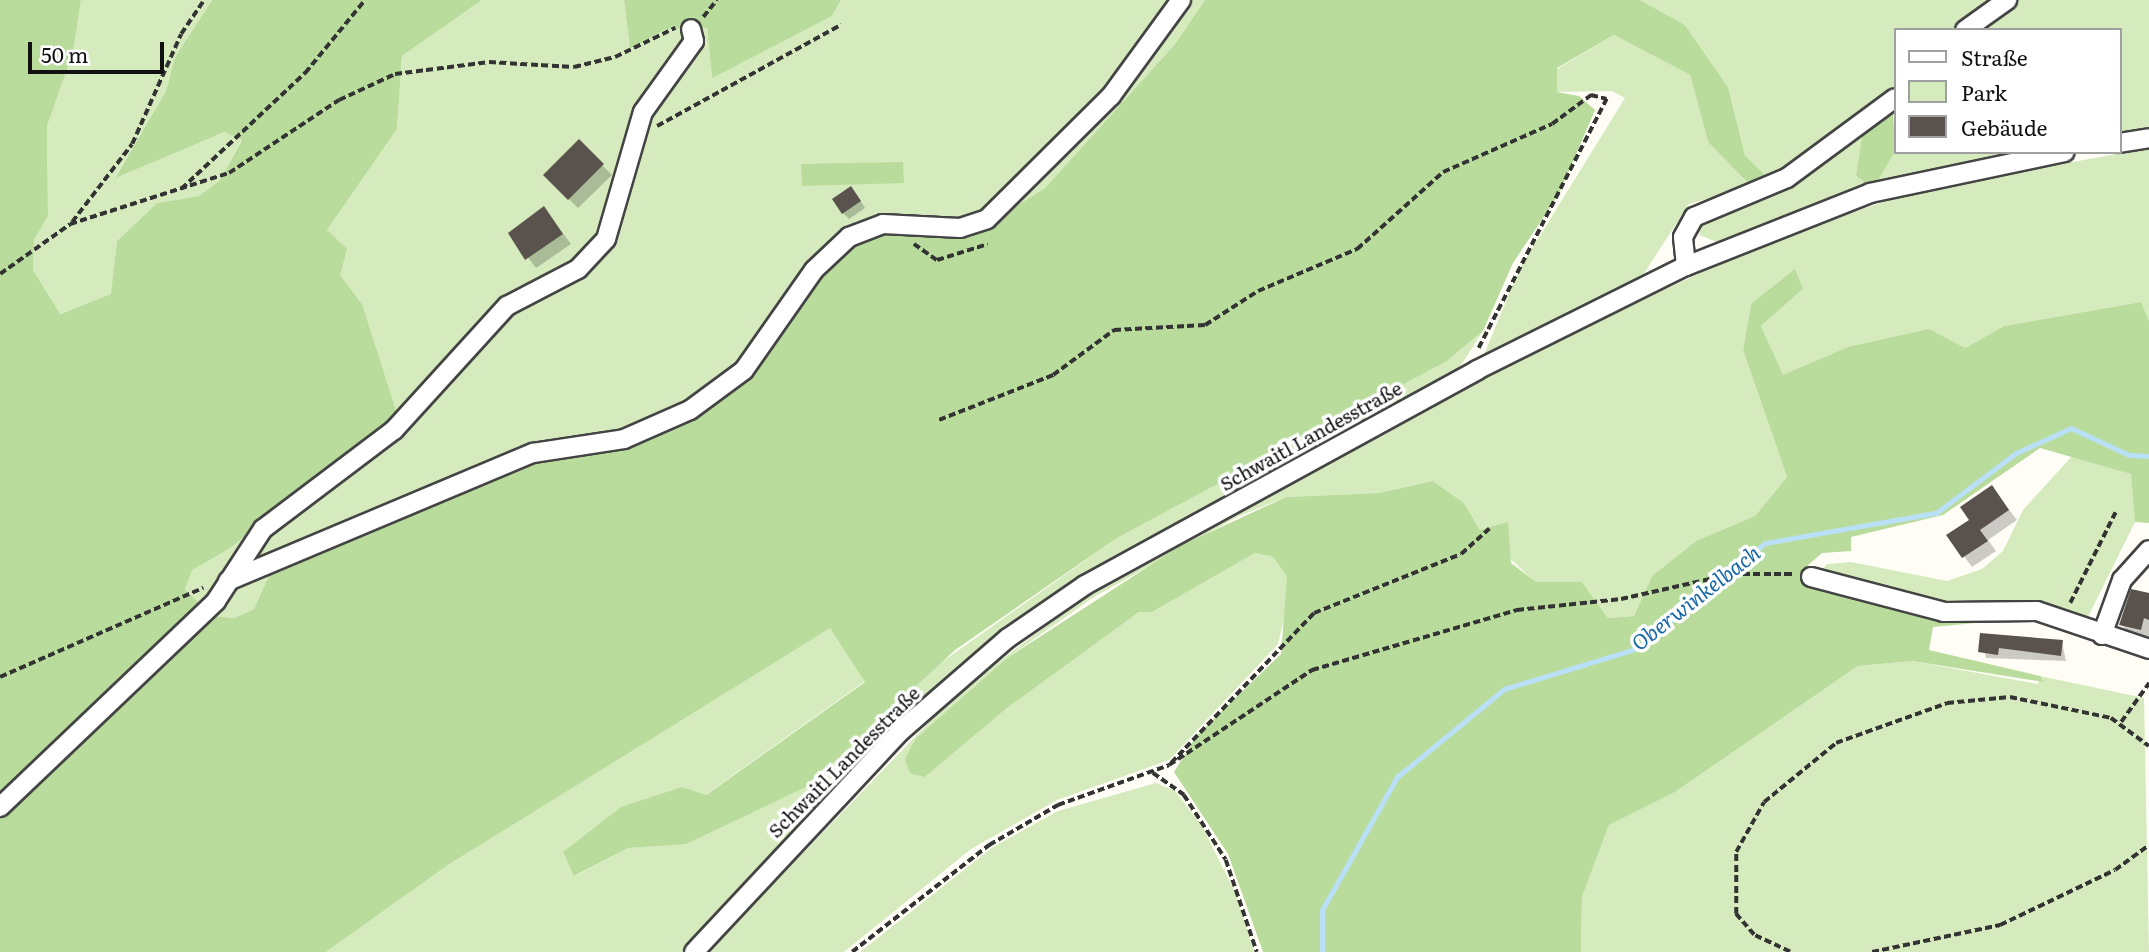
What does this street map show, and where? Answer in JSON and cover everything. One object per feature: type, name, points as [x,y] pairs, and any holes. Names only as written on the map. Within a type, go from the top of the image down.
[{"type":"street","points":[[228,581],[533,453],[624,439],[690,410],[744,370],[814,270],[849,237],[883,224],[960,228],[987,219],[1111,96],[1181,0]]},
{"type":"street","points":[[1968,28],[2007,0]]},
{"type":"street","points":[[0,807],[207,611],[256,537],[394,430],[507,306],[578,269],[606,239],[643,112],[694,41],[691,29]]},
{"type":"street","points":[[1686,266],[1683,237],[1694,217],[1787,178],[1894,99]]},
{"type":"street","points":[[2121,143],[2149,138]]},
{"type":"street","name":"Schwaitl Landesstraße","points":[[694,952],[892,739],[1008,638],[1085,585],[1477,370],[1686,266],[1870,193],[2055,154]]},
{"type":"street","points":[[2102,635],[2122,580],[2149,550]]},
{"type":"street","points":[[1811,576],[1944,612],[2030,610],[2149,649]]},
{"type":"path","points":[[0,274],[70,224],[104,186],[204,0]]},
{"type":"path","points":[[180,190],[305,73],[365,0]]},
{"type":"path","points":[[70,224],[229,173],[339,100],[412,68],[489,62],[573,67],[615,57],[657,31],[691,29],[717,0]]},
{"type":"path","points":[[649,136],[685,107],[841,25]]},
{"type":"path","points":[[939,419],[1053,375],[1114,330],[1205,325],[1258,291],[1357,249],[1443,172],[1552,124],[1591,95],[1607,99],[1564,192],[1517,265],[1477,352],[1477,370]]},
{"type":"path","points":[[2067,622],[2116,511]]},
{"type":"path","points":[[1169,765],[1314,612],[1461,554],[1489,529]]},
{"type":"path","points":[[852,952],[965,860],[1047,810],[1169,765],[1312,670],[1517,610],[1621,599],[1732,574],[1811,576]]},
{"type":"path","points":[[0,677],[228,581]]},
{"type":"path","points":[[2121,722],[2149,683]]},
{"type":"path","points":[[1790,952],[1754,935],[1736,914],[1733,868],[1752,815],[1817,756],[1886,721],[1986,696],[2064,704],[2121,722],[2149,746]]},
{"type":"path","points":[[1153,773],[1184,795],[1226,860],[1257,952]]},
{"type":"path","points":[[1872,952],[2000,925],[2093,882],[2149,845]]},
{"type":"green space","points":[[0,0],[81,0],[73,53],[47,126],[48,216],[34,240],[33,270],[60,314],[111,294],[117,241],[157,203],[199,196],[220,180],[242,140],[225,132],[115,178],[166,91],[175,57],[212,0],[482,0],[402,56],[397,129],[327,230],[347,249],[340,275],[362,304],[397,414],[229,549],[192,570],[185,589],[212,616],[235,618],[254,609],[271,571],[496,476],[534,462],[626,445],[682,421],[756,367],[833,256],[866,232],[969,236],[1045,188],[1175,44],[1205,0],[1640,0],[1685,25],[1728,87],[1745,155],[1769,179],[1751,186],[1708,142],[1690,75],[1614,35],[1557,68],[1557,92],[1579,96],[1595,110],[1559,194],[1513,263],[1483,331],[1447,361],[1117,538],[955,650],[808,786],[686,844],[628,848],[574,876],[563,852],[621,807],[682,787],[706,795],[865,682],[830,628],[448,865],[326,952],[0,952]]},
{"type":"green space","points":[[81,0],[212,0],[175,57],[166,91],[115,177],[226,132],[242,139],[220,180],[199,196],[157,203],[117,241],[112,294],[59,314],[33,270],[34,240],[48,216],[47,126],[73,53]]},
{"type":"green space","points":[[482,0],[624,0],[630,49],[666,29],[707,28],[712,77],[832,16],[841,0],[1205,0],[1175,44],[1045,188],[969,236],[942,234],[776,340],[756,367],[682,421],[626,445],[496,476],[271,571],[254,609],[236,618],[212,616],[185,589],[191,570],[229,549],[310,480],[362,304],[340,275],[327,230],[397,129],[402,56]]},
{"type":"green space","points":[[624,0],[841,0],[832,16],[712,78],[707,28],[666,29],[630,49]]},
{"type":"green space","points":[[1640,0],[1992,0],[1955,28],[1894,28],[1894,88],[1769,179],[1745,155],[1728,87],[1685,25]]},
{"type":"green space","points":[[2019,0],[2149,0],[2149,128],[2121,133],[2121,28],[1979,28]]},
{"type":"green space","points":[[1614,35],[1690,75],[1708,142],[1751,186],[1689,204],[1643,275],[1483,357],[1520,268],[1625,98],[1612,91],[1557,92],[1557,69]]},
{"type":"green space","points":[[1893,109],[1894,153],[1878,181],[1867,184],[1856,176],[1862,136]]},
{"type":"green space","points":[[1862,136],[1856,176],[1867,184],[1717,242],[1699,235],[1702,222],[1775,192]]},
{"type":"green space","points":[[2149,148],[2149,321],[2141,302],[2004,326],[1965,348],[1848,347],[1783,376],[1761,326],[1803,289],[1751,304],[1743,350],[1787,477],[1755,516],[1696,541],[1652,576],[1634,616],[1608,618],[1582,582],[1536,583],[1480,530],[1464,503],[1433,481],[1379,493],[1286,497],[1237,517],[1094,597],[1007,658],[916,738],[925,777],[1007,708],[1139,612],[1152,612],[1255,553],[1273,557],[1287,577],[1289,597],[1278,644],[1169,760],[1057,800],[971,849],[844,952],[708,952],[958,692],[1090,593],[1536,350],[1762,244],[1915,191]]},
{"type":"green space","points":[[1894,153],[2000,154],[1878,181]]},
{"type":"green space","points":[[903,162],[904,183],[802,186],[801,164]]},
{"type":"green space","points":[[1795,269],[1803,289],[1761,326],[1783,375],[1848,347],[1929,329],[1965,348],[2004,326],[2141,302],[2149,321],[2149,523],[2135,522],[2131,474],[2040,448],[1943,515],[1851,537],[1851,551],[1822,553],[1807,566],[1808,585],[1825,593],[2038,617],[1933,627],[1929,650],[2040,676],[2044,682],[1912,661],[1858,666],[1675,792],[1609,825],[1582,897],[1581,952],[1263,952],[1228,854],[1174,772],[1197,735],[1281,654],[1287,577],[1273,557],[1255,553],[1152,612],[1139,612],[1007,708],[925,777],[910,773],[905,759],[916,738],[1007,658],[1180,546],[1286,497],[1379,493],[1433,481],[1464,503],[1480,530],[1508,522],[1511,563],[1536,582],[1582,582],[1608,618],[1634,616],[1652,576],[1696,541],[1755,516],[1787,477],[1743,350],[1751,304]]},
{"type":"green space","points":[[1483,331],[1457,371],[1080,577],[1002,631],[895,723],[682,952],[326,952],[448,865],[830,627],[865,681],[705,795],[563,852],[575,876],[628,848],[686,843],[1117,538],[1447,361]]},
{"type":"green space","points":[[2073,455],[2131,474],[2136,506],[2135,522],[2084,625],[1966,610],[1821,571],[1827,564],[1851,562],[1947,581],[1982,569],[2003,551],[2023,510]]},
{"type":"green space","points":[[1912,661],[2038,684],[2040,676],[2144,698],[2149,952],[1581,952],[1582,897],[1609,825],[1675,792],[1858,666]]},
{"type":"green space","points":[[1156,783],[1175,791],[1202,826],[1235,892],[1254,952],[860,952],[993,847],[1058,811]]},
{"type":"building","points":[[579,139],[604,164],[568,200],[543,175]]},
{"type":"building","points":[[851,186],[861,201],[842,214],[832,199]]},
{"type":"building","points":[[544,206],[563,234],[525,260],[508,233]]},
{"type":"building","points":[[1992,485],[2009,510],[1980,530],[1988,541],[1962,558],[1946,535],[1969,520],[1960,507]]},
{"type":"building","points":[[2131,589],[2149,593],[2149,620],[2144,618],[2141,630],[2119,625]]},
{"type":"building","points":[[1980,633],[2063,640],[2061,656],[1999,648],[1998,655],[1978,652]]},
{"type":"waterway","name":"Oberwinkelbach","points":[[1322,952],[1322,910],[1397,777],[1504,689],[1638,648],[1765,543],[1936,513],[2016,453],[2071,428],[2129,455],[2149,456]]}]
